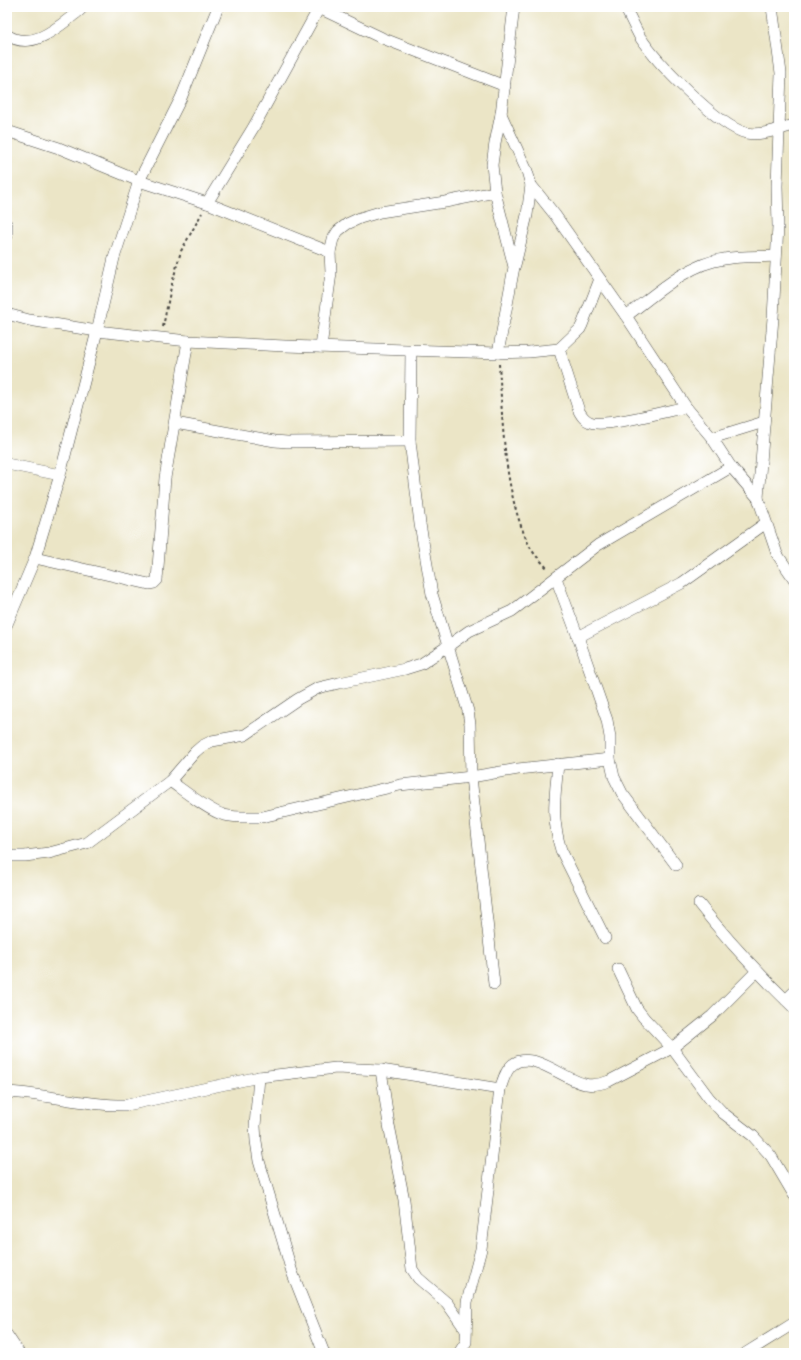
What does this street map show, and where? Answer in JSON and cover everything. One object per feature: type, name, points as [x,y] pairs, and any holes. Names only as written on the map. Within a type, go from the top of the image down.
[{"type":"street","points":[[7,624],[35,558],[60,475],[114,258],[139,181],[182,98],[218,7]]},
{"type":"street","points":[[207,203],[253,128],[318,7],[382,38],[505,86]]},
{"type":"street","points":[[514,7],[505,86],[492,165],[495,192],[514,267]]},
{"type":"street","points":[[625,7],[641,37],[660,63],[707,108],[732,127],[746,133],[758,134],[794,125]]},
{"type":"street","points":[[772,7],[781,73],[778,129],[778,226],[758,498],[778,554],[794,579]]},
{"type":"street","points":[[7,35],[21,41],[35,40],[48,35],[80,8]]},
{"type":"street","points":[[501,114],[527,171],[531,185],[555,215],[600,278],[686,407],[712,438],[731,467],[758,498]]},
{"type":"street","points":[[7,131],[59,148],[139,181],[207,203],[330,252]]},
{"type":"street","points":[[498,353],[514,267],[527,215],[531,185]]},
{"type":"street","points":[[321,347],[331,273],[330,252],[333,239],[338,231],[347,224],[360,218],[380,212],[445,202],[495,192]]},
{"type":"street","points":[[7,225],[7,236]]},
{"type":"street","points":[[626,316],[671,283],[708,262],[724,258],[776,256]]},
{"type":"street","points":[[7,314],[28,320],[97,331],[188,341],[498,353],[529,352],[559,349],[580,329],[600,278]]},
{"type":"street","points":[[35,558],[149,584],[154,584],[157,580],[165,478],[188,341]]},
{"type":"street","points":[[559,349],[579,411],[584,419],[590,422],[599,424],[615,422],[686,407]]},
{"type":"street","points":[[412,350],[410,441],[420,524],[432,594],[468,711],[470,724],[471,777],[494,984]]},
{"type":"street","points":[[712,438],[764,422]]},
{"type":"street","points":[[175,423],[288,442],[410,441]]},
{"type":"street","points":[[7,464],[60,475]]},
{"type":"street","points":[[7,856],[25,856],[49,853],[88,843],[170,781],[202,746],[212,741],[245,735],[298,699],[318,688],[405,669],[421,664],[469,631],[512,611],[598,545],[731,467]]},
{"type":"street","points":[[578,637],[682,584],[766,523]]},
{"type":"street","points":[[556,578],[607,720],[610,737],[610,759],[614,777],[622,793],[676,865]]},
{"type":"street","points":[[170,781],[214,811],[224,815],[262,817],[391,787],[471,777],[518,769],[610,759]]},
{"type":"street","points":[[558,764],[554,803],[554,823],[561,850],[605,938]]},
{"type":"street","points":[[699,904],[722,933],[757,971],[790,996],[794,1008]]},
{"type":"street","points":[[618,969],[637,1009],[644,1018],[672,1048],[709,1098],[723,1113],[753,1136],[771,1156],[794,1195]]},
{"type":"street","points":[[459,1353],[466,1342],[467,1302],[480,1248],[500,1090],[506,1072],[512,1064],[522,1060],[535,1062],[559,1071],[586,1085],[598,1085],[609,1081],[672,1048],[712,1016],[757,971]]},
{"type":"street","points":[[7,1092],[108,1105],[127,1105],[217,1087],[258,1077],[336,1068],[382,1070],[500,1090]]},
{"type":"street","points":[[382,1070],[389,1126],[404,1200],[412,1269],[418,1278],[447,1303],[466,1330]]},
{"type":"street","points":[[258,1077],[255,1126],[259,1161],[292,1272],[324,1353]]},
{"type":"street","points":[[746,1353],[794,1323]]},
{"type":"street","points":[[7,1335],[19,1353]]},
{"type":"path","points":[[161,339],[171,287],[182,251],[207,203]]},
{"type":"path","points":[[498,353],[506,457],[515,510],[530,547],[556,578]]}]
